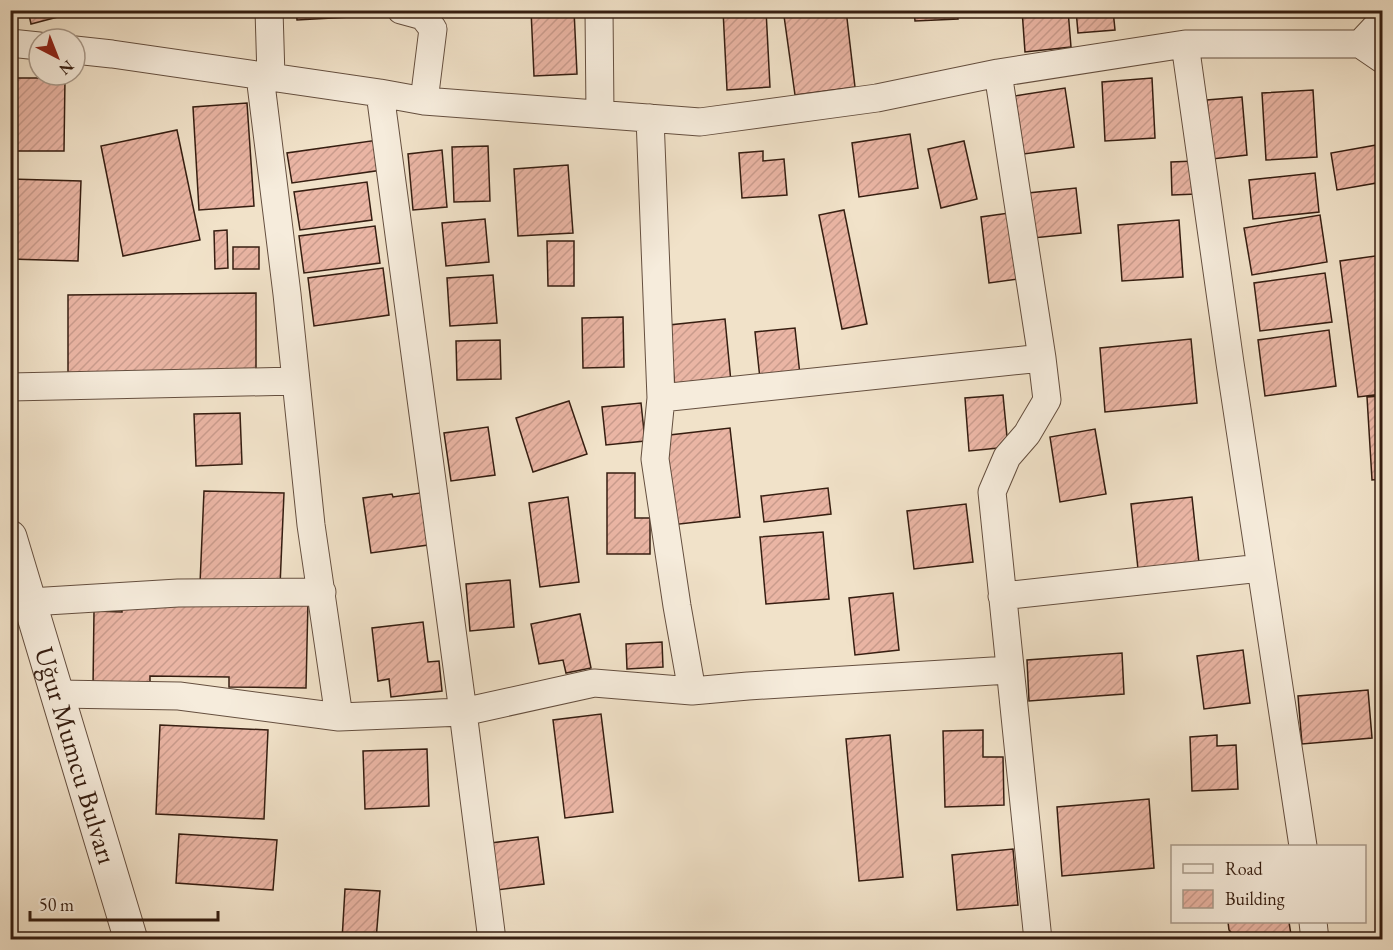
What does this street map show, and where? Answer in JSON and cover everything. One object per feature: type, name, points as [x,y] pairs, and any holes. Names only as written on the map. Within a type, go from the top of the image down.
[{"type":"street","points":[[269,10],[266,76],[296,381],[311,525],[339,717]]},
{"type":"street","points":[[401,10],[423,16],[434,29],[424,101]]},
{"type":"street","points":[[599,10],[600,114]]},
{"type":"street","points":[[1360,44],[1375,28],[1383,24]]},
{"type":"street","points":[[10,43],[27,45]]},
{"type":"street","points":[[87,51],[424,101],[700,122],[877,98],[998,73],[1185,44],[1360,44],[1383,59]]},
{"type":"street","points":[[1185,44],[1230,363],[1303,845]]},
{"type":"street","points":[[998,73],[1047,400],[1027,434],[1006,457],[992,492],[1038,939]]},
{"type":"street","points":[[380,93],[464,712],[492,939]]},
{"type":"street","points":[[650,118],[661,398],[654,459],[692,691]]},
{"type":"street","points":[[661,398],[1042,358]]},
{"type":"street","points":[[10,387],[296,381]]},
{"type":"street","name":"Uğur Mumcu Bulvarı","points":[[10,537],[132,939]]},
{"type":"street","points":[[1002,596],[1261,568]]},
{"type":"street","points":[[30,602],[178,592],[322,592]]},
{"type":"street","points":[[58,694],[180,696],[339,717],[464,712],[594,683],[692,691],[1009,670]]},
{"type":"street","points":[[1312,923],[1315,939]]},
{"type":"building","points":[[28,10],[77,10],[77,12],[31,24]]},
{"type":"building","points":[[296,10],[367,10],[368,16],[297,20]]},
{"type":"building","points":[[531,10],[574,10],[577,74],[534,76]]},
{"type":"building","points":[[723,10],[766,10],[770,87],[727,90]]},
{"type":"building","points":[[824,10],[846,10],[855,87],[795,95],[784,16]]},
{"type":"building","points":[[914,10],[957,10],[958,19],[915,21]]},
{"type":"building","points":[[1022,10],[1068,10],[1071,47],[1025,52]]},
{"type":"building","points":[[1076,10],[1113,10],[1115,30],[1078,33]]},
{"type":"building","points":[[10,78],[27,78],[27,87],[65,87],[64,151],[10,151]]},
{"type":"building","points":[[1152,78],[1155,138],[1105,141],[1102,82]]},
{"type":"building","points":[[1065,88],[1074,147],[1024,154],[1015,96]]},
{"type":"building","points":[[1313,90],[1317,157],[1266,160],[1262,93]]},
{"type":"building","points":[[1242,97],[1247,155],[1212,159],[1207,100]]},
{"type":"building","points":[[247,103],[254,206],[199,210],[193,107]]},
{"type":"building","points":[[177,130],[200,240],[123,256],[101,146]]},
{"type":"building","points":[[910,134],[918,188],[859,197],[852,143]]},
{"type":"building","points":[[378,140],[382,170],[292,183],[287,153]]},
{"type":"building","points":[[964,141],[977,199],[941,208],[928,149]]},
{"type":"building","points":[[1382,144],[1382,182],[1337,190],[1331,153]]},
{"type":"building","points":[[488,146],[490,201],[454,202],[452,147]]},
{"type":"building","points":[[442,150],[447,207],[413,210],[408,154]]},
{"type":"building","points":[[763,151],[763,161],[784,159],[787,195],[742,198],[739,153]]},
{"type":"building","points":[[1195,161],[1197,194],[1172,195],[1171,162]]},
{"type":"building","points":[[568,165],[573,233],[518,236],[514,169]]},
{"type":"building","points":[[1315,173],[1319,212],[1253,219],[1249,180]]},
{"type":"building","points":[[10,179],[81,181],[78,261],[10,259]]},
{"type":"building","points":[[367,182],[372,220],[300,230],[294,192]]},
{"type":"building","points":[[1076,188],[1081,233],[1033,238],[1028,193]]},
{"type":"building","points":[[844,210],[867,324],[842,329],[819,215]]},
{"type":"building","points":[[1016,212],[1025,278],[989,283],[981,217]]},
{"type":"building","points":[[1320,215],[1327,262],[1252,275],[1244,228]]},
{"type":"building","points":[[485,219],[489,262],[446,266],[442,223]]},
{"type":"building","points":[[1179,220],[1183,277],[1122,281],[1118,225]]},
{"type":"building","points":[[375,226],[380,263],[304,273],[299,236]]},
{"type":"building","points":[[227,230],[228,268],[215,269],[214,231]]},
{"type":"building","points":[[547,241],[574,241],[574,286],[548,286]]},
{"type":"building","points":[[233,247],[259,247],[259,269],[233,269]]},
{"type":"building","points":[[1382,255],[1382,394],[1358,397],[1340,261]]},
{"type":"building","points":[[383,268],[389,315],[314,326],[308,278]]},
{"type":"building","points":[[1325,273],[1332,322],[1260,331],[1254,283]]},
{"type":"building","points":[[493,275],[497,323],[450,326],[447,278]]},
{"type":"building","points":[[256,293],[256,374],[68,376],[68,295]]},
{"type":"building","points":[[623,317],[624,367],[583,368],[582,318]]},
{"type":"building","points":[[725,319],[731,382],[675,388],[669,325]]},
{"type":"building","points":[[795,328],[800,375],[760,379],[755,332]]},
{"type":"building","points":[[1329,330],[1336,386],[1265,396],[1258,340]]},
{"type":"building","points":[[1191,339],[1197,403],[1105,412],[1100,348]]},
{"type":"building","points":[[500,340],[501,379],[457,380],[456,341]]},
{"type":"building","points":[[1003,395],[1008,447],[969,451],[965,398]]},
{"type":"building","points":[[1382,396],[1382,479],[1372,480],[1367,397]]},
{"type":"building","points":[[569,401],[587,454],[533,472],[516,418]]},
{"type":"building","points":[[641,403],[645,441],[606,445],[602,407]]},
{"type":"building","points":[[240,413],[242,464],[196,466],[194,414]]},
{"type":"building","points":[[488,427],[495,475],[451,481],[444,433]]},
{"type":"building","points":[[730,428],[740,517],[671,525],[661,436]]},
{"type":"building","points":[[1095,429],[1106,494],[1060,502],[1050,437]]},
{"type":"building","points":[[607,473],[635,473],[635,518],[650,518],[650,554],[607,554]]},
{"type":"building","points":[[828,488],[831,514],[764,522],[761,496]]},
{"type":"building","points":[[204,491],[284,493],[280,586],[200,584]]},
{"type":"building","points":[[427,492],[435,544],[371,553],[363,498],[392,494],[393,497]]},
{"type":"building","points":[[568,497],[579,582],[540,587],[529,503]]},
{"type":"building","points":[[1192,497],[1199,563],[1138,569],[1131,504]]},
{"type":"building","points":[[966,504],[973,562],[914,569],[907,511]]},
{"type":"building","points":[[823,532],[829,599],[766,604],[760,537]]},
{"type":"building","points":[[510,580],[514,627],[470,631],[466,584]]},
{"type":"building","points":[[893,593],[899,650],[855,655],[849,598]]},
{"type":"building","points":[[122,598],[308,601],[306,688],[229,687],[229,677],[150,676],[150,689],[93,688],[94,611],[122,612]]},
{"type":"building","points":[[580,614],[591,668],[566,673],[563,660],[539,664],[531,624]]},
{"type":"building","points":[[423,622],[428,662],[439,661],[442,691],[391,697],[389,679],[378,681],[372,628]]},
{"type":"building","points":[[662,642],[663,667],[627,669],[626,644]]},
{"type":"building","points":[[1243,650],[1250,703],[1204,709],[1197,656]]},
{"type":"building","points":[[1122,653],[1124,694],[1029,701],[1027,660]]},
{"type":"building","points":[[1368,690],[1372,738],[1302,744],[1298,696]]},
{"type":"building","points":[[601,714],[613,812],[565,818],[553,720]]},
{"type":"building","points":[[160,725],[268,730],[264,819],[156,814]]},
{"type":"building","points":[[983,730],[983,757],[1003,757],[1004,805],[945,807],[943,731]]},
{"type":"building","points":[[890,735],[903,877],[859,881],[846,739]]},
{"type":"building","points":[[1217,735],[1217,746],[1236,745],[1238,789],[1192,791],[1190,737]]},
{"type":"building","points":[[427,749],[429,806],[365,809],[363,751]]},
{"type":"building","points":[[1149,799],[1154,868],[1062,876],[1057,807]]},
{"type":"building","points":[[179,834],[277,840],[273,890],[176,883]]},
{"type":"building","points":[[538,837],[544,884],[497,890],[491,843]]},
{"type":"building","points":[[1013,849],[1018,905],[957,910],[952,855]]},
{"type":"building","points":[[345,889],[380,891],[376,940],[342,940]]},
{"type":"building","points":[[1228,923],[1289,923],[1291,935],[1264,940],[1238,940],[1229,930]]}]
